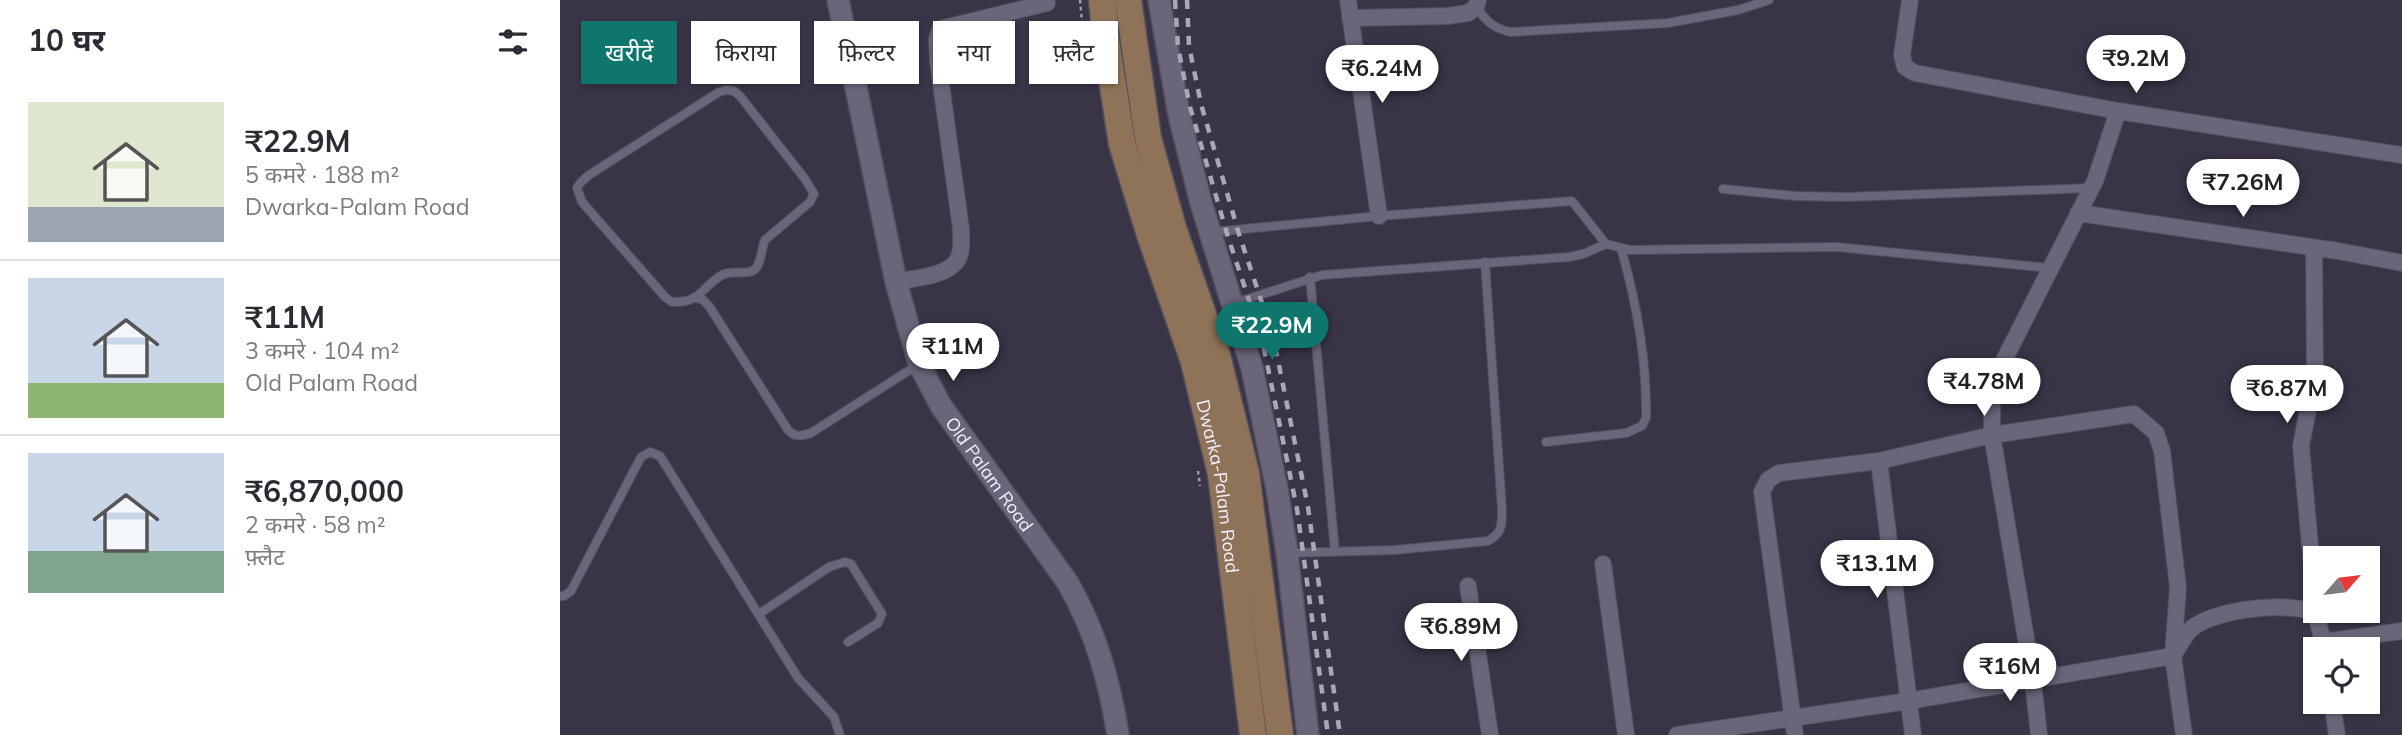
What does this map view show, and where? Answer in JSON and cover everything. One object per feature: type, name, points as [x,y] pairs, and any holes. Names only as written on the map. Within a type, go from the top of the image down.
[{"type":"main road","name":"Dwarka-Palam Road","points":[[1101,0],[1122,144],[1194,362],[1220,474],[1253,735]]},
{"type":"main road","name":"Dwarka-Palam Road","points":[[1128,0],[1148,138],[1173,228],[1217,355],[1246,473],[1280,735]]},
{"type":"street","name":"Old Palam Road","points":[[838,0],[896,282],[919,364],[941,406],[1068,583],[1085,614],[1098,645],[1112,698],[1118,735]]},
{"type":"street","points":[[1159,0],[1179,115],[1210,232],[1255,382],[1277,489],[1308,735]]},
{"type":"street","points":[[1348,0],[1379,216]]},
{"type":"street","points":[[1910,0],[1902,55],[1905,67],[1915,74],[2118,111],[2402,155]]},
{"type":"street","points":[[896,282],[943,271],[957,262],[961,247],[961,229],[938,62],[937,38],[940,29],[1047,3]]},
{"type":"street","points":[[1350,18],[1448,16],[1468,13],[1477,4]]},
{"type":"street","points":[[2039,735],[2033,681],[1992,435],[1992,401],[2000,368],[2091,188],[2118,111]]},
{"type":"street","points":[[2078,213],[2402,262]]},
{"type":"street","points":[[2310,546],[2301,446],[2315,373],[2314,248]]},
{"type":"street","points":[[1795,735],[1762,492],[1768,480],[1779,473],[1879,461],[1992,435],[2134,414],[2156,433],[2162,451],[2178,587],[2173,656],[2184,735]]},
{"type":"street","points":[[1879,461],[1913,735]]},
{"type":"street","points":[[1603,564],[1626,735]]},
{"type":"street","points":[[1468,586],[1490,735]]},
{"type":"street","points":[[1677,735],[1908,701],[2173,656],[2190,630],[2207,618],[2236,611],[2303,607]]},
{"type":"street","points":[[2371,637],[2402,631]]},
{"type":"street","points":[[2334,714],[2337,735]]},
{"type":"lane","points":[[1477,4],[1487,22],[1500,30],[1511,32],[1668,23],[1769,0]]},
{"type":"lane","points":[[697,298],[724,274],[754,270],[765,240],[810,202],[814,194],[734,91],[719,92],[589,175],[577,188],[582,202],[665,297],[672,302],[697,298],[709,306],[794,436],[811,433],[919,364]]},
{"type":"lane","points":[[1723,189],[1795,196],[1848,197],[2091,188]]},
{"type":"lane","points":[[1210,232],[1572,201],[1606,244],[1630,250],[1837,247],[2050,268]]},
{"type":"lane","points":[[1232,304],[1310,278],[1342,273],[1569,257],[1606,244]]},
{"type":"lane","points":[[1546,442],[1626,433],[1642,426],[1646,418],[1641,329],[1621,248]]},
{"type":"lane","points":[[1287,553],[1395,550],[1488,541],[1497,536],[1502,528],[1485,262]]},
{"type":"lane","points":[[1310,278],[1335,552]]},
{"type":"lane","points":[[560,596],[570,591],[641,457],[650,452],[660,456],[799,678],[834,717],[840,735]]},
{"type":"lane","points":[[759,614],[829,567],[845,562],[851,564],[856,571],[882,614],[878,623],[848,642]]},
{"type":"path","points":[[1080,0],[1082,21]]},
{"type":"path","points":[[1196,463],[1201,490]]},
{"type":"railway","points":[[1175,0],[1178,47],[1190,107],[1228,237],[1262,339],[1297,509],[1328,735]]},
{"type":"railway","points":[[1187,0],[1189,46],[1201,104],[1239,234],[1273,336],[1308,507],[1340,735]]}]
